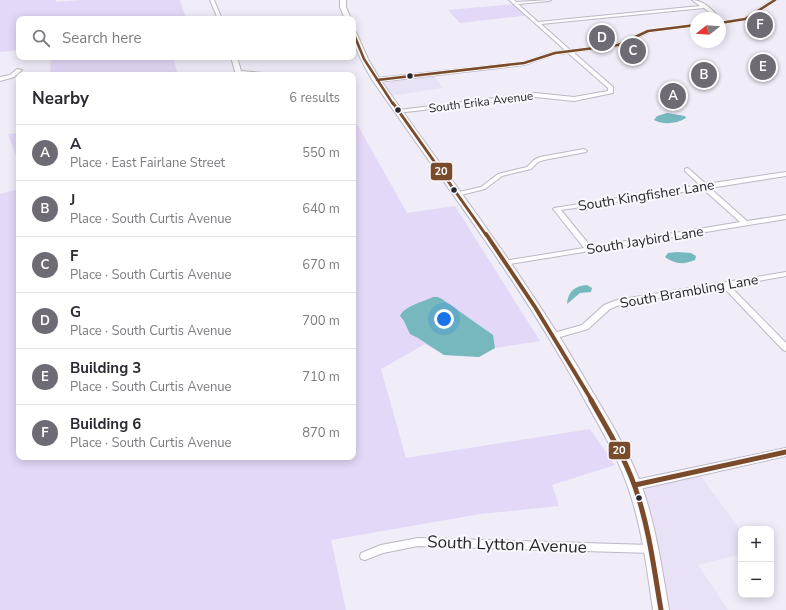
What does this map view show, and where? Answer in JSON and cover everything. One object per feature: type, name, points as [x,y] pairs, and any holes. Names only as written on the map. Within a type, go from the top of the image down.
[{"type":"main road","points":[[343,0],[343,7],[347,16]]},
{"type":"main road","points":[[356,45],[377,80],[504,263],[576,373],[635,485],[650,549],[661,610]]},
{"type":"street","points":[[212,0],[219,16]]},
{"type":"street","points":[[513,2],[549,0]]},
{"type":"street","points":[[694,0],[710,12]]},
{"type":"street","points":[[726,21],[745,19],[776,0]]},
{"type":"street","points":[[513,2],[539,23],[569,51]]},
{"type":"street","points":[[539,23],[704,7]]},
{"type":"street","points":[[377,80],[524,63],[547,54],[618,45],[648,31],[690,26]]},
{"type":"street","name":"South Erika Avenue","points":[[399,112],[535,95],[574,99],[611,92],[611,88],[569,51]]},
{"type":"street","points":[[235,60],[238,72]]},
{"type":"street","points":[[0,79],[12,76],[16,73]]},
{"type":"street","points":[[457,194],[483,188],[500,175],[529,168],[536,161],[542,158],[584,151]]},
{"type":"street","points":[[687,170],[746,224]]},
{"type":"street","name":"South Kingfisher Lane","points":[[589,249],[556,209],[786,174]]},
{"type":"street","name":"South Jaybird Lane","points":[[504,263],[786,217]]},
{"type":"street","name":"South Brambling Lane","points":[[553,336],[585,327],[607,306],[620,302],[786,274]]},
{"type":"street","points":[[724,284],[786,348]]},
{"type":"street","points":[[635,485],[786,452]]},
{"type":"street","name":"South Lytton Avenue","points":[[365,556],[381,549],[418,542],[650,549]]},
{"type":"shaded area","points":[[0,0],[56,0],[56,2],[82,0],[180,0],[185,16],[16,16],[16,50],[0,52]]},
{"type":"shaded area","points":[[515,4],[529,15],[460,23],[448,10]]},
{"type":"shaded area","points":[[51,60],[174,60],[177,72],[50,72]]},
{"type":"shaded area","points":[[432,74],[443,88],[390,96],[379,80]]},
{"type":"shaded area","points":[[356,122],[407,213],[455,206],[540,341],[495,348],[479,357],[444,355],[425,344],[381,369],[406,458],[590,429],[615,465],[552,485],[559,506],[480,514],[331,540],[346,610],[0,610],[0,194],[16,190],[16,460],[356,460]]},
{"type":"shaded area","points":[[16,133],[16,156],[8,134]]},
{"type":"shaded area","points":[[697,471],[738,527],[738,555],[698,565],[728,610],[661,610],[635,485]]},
{"type":"water","points":[[667,113],[685,116],[686,118],[678,122],[670,123],[662,123],[654,120],[657,116]]},
{"type":"water","points":[[668,253],[691,253],[696,256],[695,260],[687,263],[679,263],[665,257]]},
{"type":"water","points":[[587,285],[592,288],[591,292],[580,293],[567,304],[569,296],[573,290]]},
{"type":"water","points":[[433,297],[442,299],[493,335],[495,348],[479,357],[444,355],[410,334],[400,316],[410,307]]},
{"type":"transit line","name":"20","points":[[726,22],[745,19],[775,0]]},
{"type":"transit line","name":"20","points":[[377,80],[524,63],[555,53],[618,45],[648,31],[690,26]]},
{"type":"transit line","name":"20","points":[[356,39],[364,59],[375,78],[483,230],[535,307],[611,435],[630,474],[640,502],[651,548],[661,610]]},
{"type":"transit line","name":"20","points":[[635,485],[786,452]]},
{"type":"place","name":"Building 6","points":[[760,25]]},
{"type":"place","name":"G","points":[[602,38]]},
{"type":"place","name":"F","points":[[633,51]]},
{"type":"place","name":"Building 3","points":[[763,67]]},
{"type":"place","name":"J","points":[[704,75]]},
{"type":"place","name":"A","points":[[673,96]]}]
